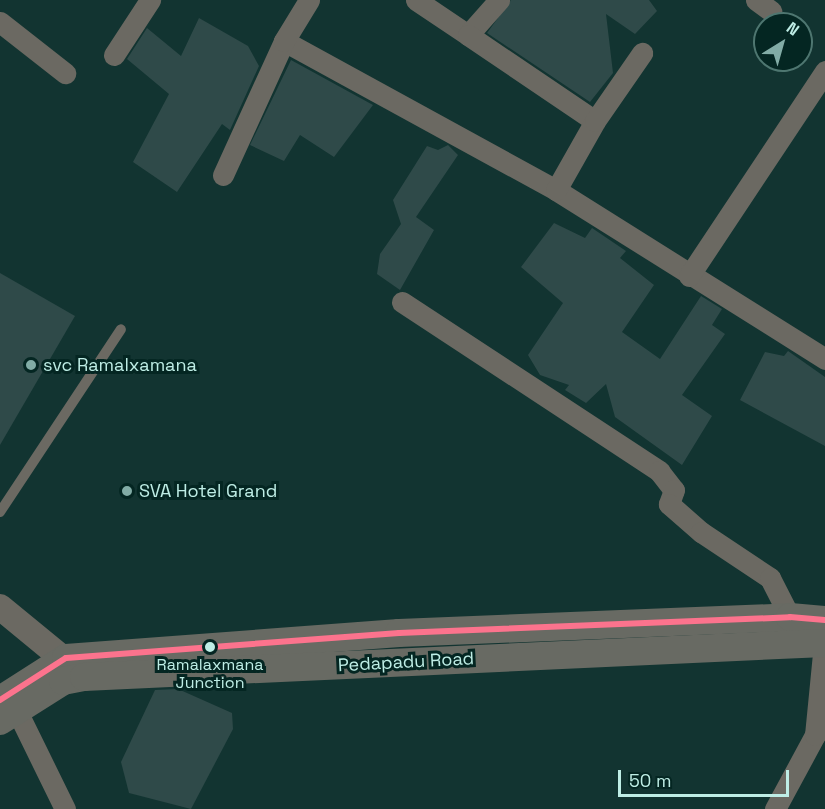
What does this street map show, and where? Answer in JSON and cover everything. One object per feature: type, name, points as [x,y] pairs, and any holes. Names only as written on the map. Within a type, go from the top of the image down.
[{"type":"main road","name":"Pedapadu Road","points":[[6,711],[63,681],[75,668],[399,633],[790,616],[825,635]]},
{"type":"main road","name":"Pedapadu Road","points":[[75,668],[825,635]]},
{"type":"street","points":[[114,55],[150,0]]},
{"type":"street","points":[[223,175],[284,40],[309,0]]},
{"type":"street","points":[[416,0],[595,120]]},
{"type":"street","points":[[468,35],[499,0]]},
{"type":"street","points":[[0,22],[65,73]]},
{"type":"street","points":[[284,40],[556,190],[689,276],[822,350]]},
{"type":"street","points":[[556,190],[595,120],[642,53]]},
{"type":"street","points":[[689,276],[825,70]]},
{"type":"street","points":[[402,302],[659,471],[674,490],[669,504],[700,532],[770,578],[790,616]]},
{"type":"street","points":[[0,607],[75,668]]},
{"type":"street","points":[[775,809],[815,735],[825,635]]},
{"type":"street","points":[[6,711],[65,809]]},
{"type":"lane","points":[[0,512],[121,329]]},
{"type":"building","points":[[511,0],[649,0],[657,11],[635,34],[606,14],[613,73],[590,102],[487,33]]},
{"type":"building","points":[[199,18],[248,46],[259,66],[230,130],[222,124],[177,192],[133,162],[169,94],[127,59],[147,28],[181,56]]},
{"type":"building","points":[[291,60],[373,105],[334,157],[300,135],[284,161],[250,145]]},
{"type":"building","points":[[448,145],[458,155],[416,217],[434,230],[400,290],[377,274],[380,254],[401,224],[393,200],[427,146],[438,150]]},
{"type":"building","points":[[554,223],[585,238],[592,228],[626,251],[620,258],[654,285],[622,332],[660,359],[701,296],[722,309],[712,325],[725,334],[682,395],[712,416],[682,465],[615,417],[606,384],[586,403],[565,390],[569,385],[540,375],[528,355],[563,303],[521,267]]},
{"type":"building","points":[[0,273],[75,316],[0,445]]},
{"type":"building","points":[[788,351],[825,377],[825,446],[740,400],[765,352],[784,356]]},
{"type":"building","points":[[178,689],[232,713],[233,729],[191,809],[129,793],[121,762],[155,690]]},
{"type":"transit line","points":[[0,700],[66,658],[399,633],[790,617],[825,620]]},
{"type":"place","name":"svc Ramalxamana","points":[[31,365]]},
{"type":"place","name":"SVA Hotel Grand","points":[[127,491]]},
{"type":"place","name":"Ramalaxmana Junction","points":[[210,647]]}]
